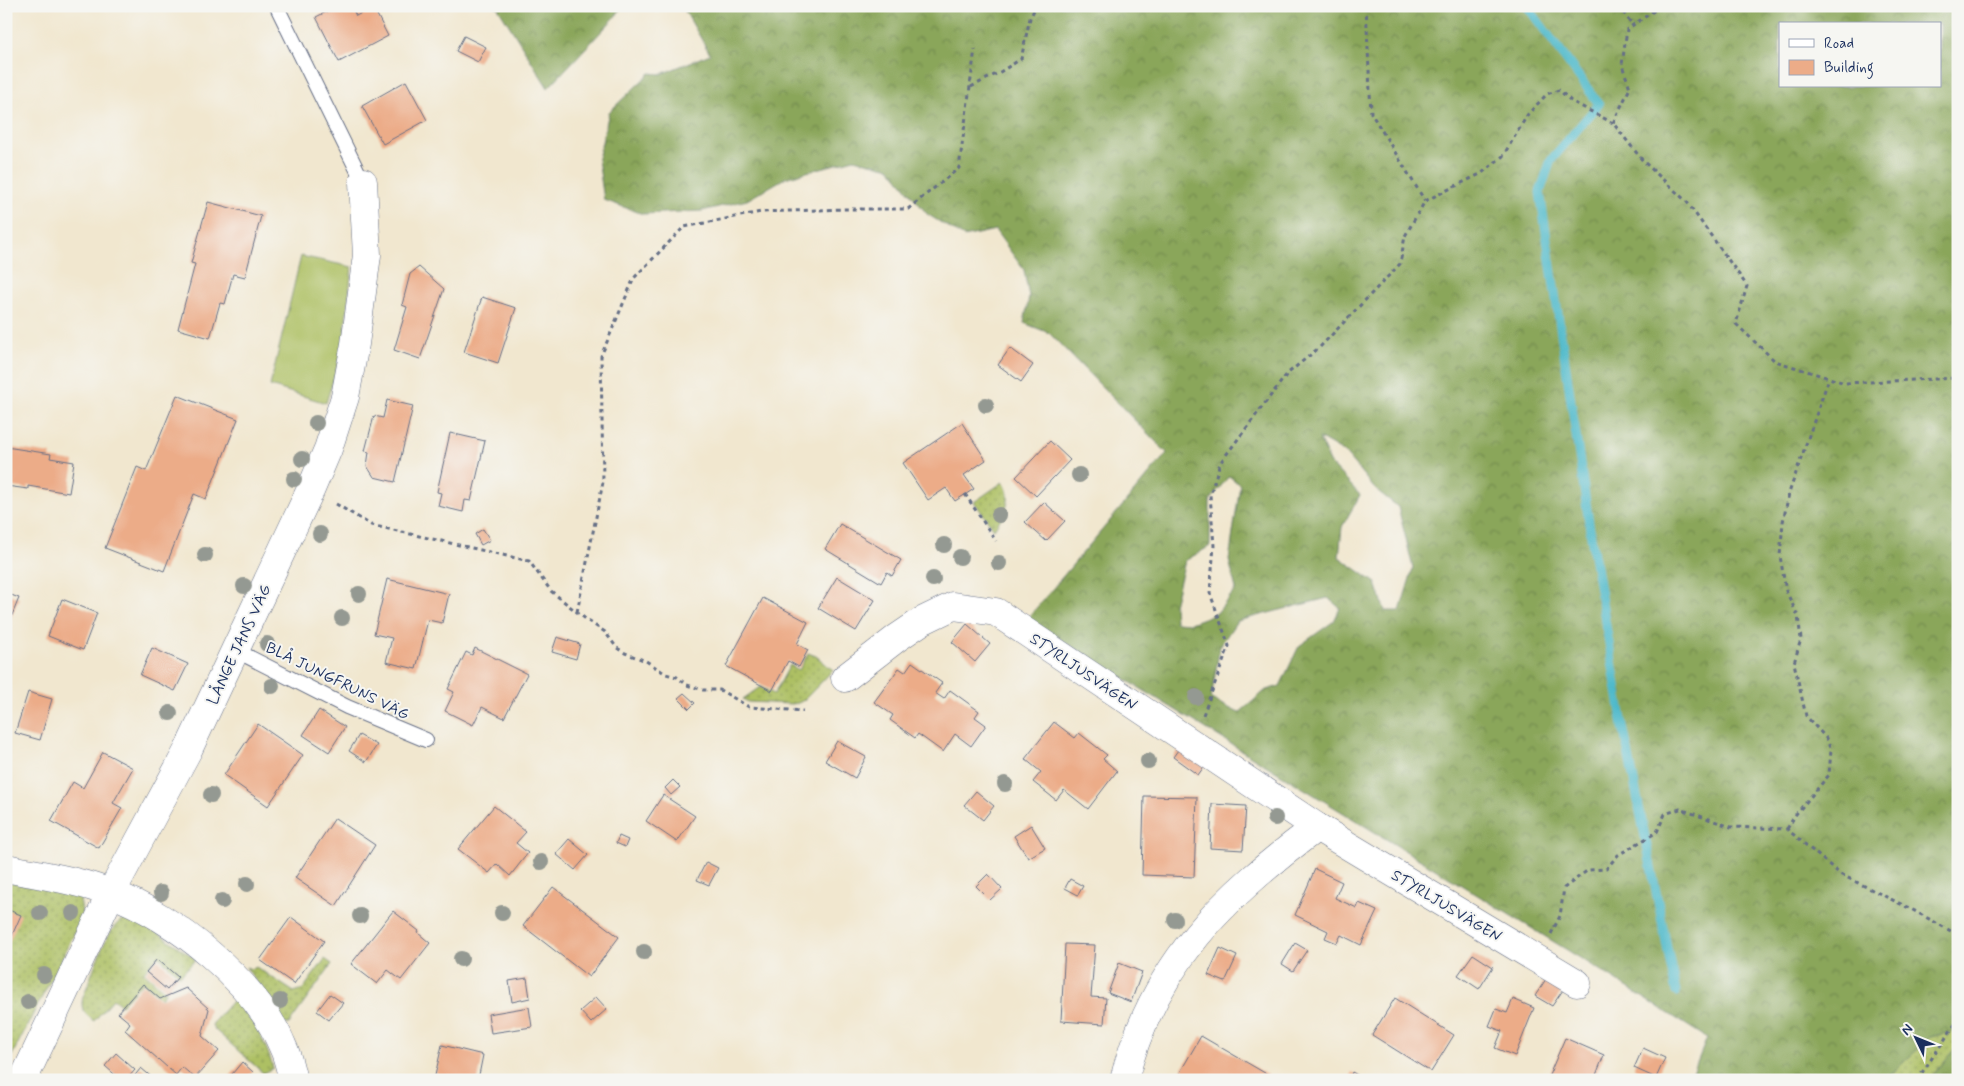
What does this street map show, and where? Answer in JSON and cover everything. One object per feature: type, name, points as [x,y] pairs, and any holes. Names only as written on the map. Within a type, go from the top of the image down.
[{"type":"street","name":"LÅNGE JANS VÄG","points":[[23,1080],[110,893],[188,750],[312,489],[328,449],[345,397],[355,344],[367,256],[363,182]]},
{"type":"street","name":"STYRLJUSVÄGEN","points":[[845,678],[922,621],[953,606],[996,612],[1317,827],[1577,983]]},
{"type":"street","points":[[1124,1080],[1129,1058],[1146,1015],[1164,978],[1180,955],[1219,910],[1243,886],[1317,827]]},
{"type":"street","points":[[6,868],[110,893],[155,915],[192,940],[223,965],[250,994],[272,1025],[283,1047],[293,1080]]},
{"type":"lane","points":[[278,9],[363,182]]},
{"type":"lane","name":"BLÅ JUNGFRUNS VÄG","points":[[236,650],[346,707],[426,740]]},
{"type":"path","points":[[970,87],[1021,59],[1030,18],[1036,6]]},
{"type":"path","points":[[1366,6],[1371,113],[1425,201]]},
{"type":"path","points":[[1618,6],[1633,25]]},
{"type":"path","points":[[1613,123],[1630,88],[1622,65],[1627,29],[1660,6]]},
{"type":"path","points":[[577,612],[603,482],[601,356],[634,278],[684,227],[761,212],[846,209],[908,210],[959,168],[975,49]]},
{"type":"path","points":[[1192,743],[1228,646],[1210,593],[1214,546],[1210,495],[1220,463],[1287,374],[1320,347],[1400,264],[1406,236],[1425,201],[1482,173],[1503,156],[1528,114],[1547,94],[1559,90],[1571,101],[1613,123],[1643,161],[1687,202],[1747,286],[1736,324],[1775,360],[1846,384],[1958,378]]},
{"type":"path","points":[[1787,829],[1796,814],[1829,775],[1832,750],[1826,738],[1806,716],[1794,663],[1801,639],[1798,616],[1786,591],[1780,556],[1783,522],[1790,493],[1829,378]]},
{"type":"path","points":[[312,489],[371,525],[529,561],[552,591],[605,632],[617,648],[624,653],[646,661],[687,685],[703,690],[720,690],[749,706],[803,711]]},
{"type":"path","points":[[965,494],[996,540]]},
{"type":"path","points":[[1537,960],[1560,916],[1564,888],[1588,870],[1606,869],[1618,855],[1657,832],[1665,814],[1680,809],[1731,827],[1787,829],[1840,874],[1911,909],[1958,935]]},
{"type":"path","points":[[1916,1080],[1958,1020]]},
{"type":"green space","points":[[497,6],[621,6],[617,15],[548,88]]},
{"type":"green space","points":[[682,6],[1958,6],[1958,1030],[1930,1037],[1885,1080],[1690,1080],[1707,1038],[1603,972],[1027,619],[1167,453],[1049,333],[1024,323],[1029,297],[1024,270],[995,230],[964,237],[927,214],[890,168],[854,159],[785,178],[747,200],[702,211],[643,214],[604,200],[598,159],[609,112],[650,73],[661,74],[710,54]],"holes":[[[1319,438],[1345,453],[1374,488],[1398,507],[1413,568],[1400,611],[1385,611],[1376,583],[1339,557],[1342,527],[1360,495],[1331,464]],[[1229,476],[1240,485],[1229,560],[1236,589],[1217,613],[1190,623],[1175,622],[1174,605],[1185,561],[1210,546],[1210,500]],[[1328,598],[1340,608],[1334,621],[1299,646],[1280,686],[1266,690],[1239,713],[1211,699],[1220,646],[1237,621]]]},
{"type":"green space","points":[[301,256],[352,267],[343,347],[326,403],[270,386]]},
{"type":"green space","points":[[1003,482],[1008,494],[1007,506],[994,529],[974,502]]},
{"type":"green space","points":[[808,653],[816,656],[833,670],[804,700],[792,704],[748,702],[743,699],[760,687],[774,694],[790,665],[799,670]]},
{"type":"green space","points":[[6,882],[79,894],[83,917],[6,1067]]},
{"type":"green space","points":[[130,918],[138,919],[196,959],[180,976],[158,956],[144,972],[166,992],[161,998],[143,982],[121,1005],[113,999],[94,1021],[84,1011],[82,1005],[83,997],[106,939],[119,922]]},
{"type":"green space","points":[[325,959],[332,964],[289,1024],[284,1024],[246,967],[251,969],[256,967],[294,992],[303,989]]},
{"type":"green space","points":[[235,998],[248,1014],[267,1049],[273,1068],[263,1073],[214,1029],[212,1025]]},
{"type":"green space","points":[[1958,1030],[1958,1045],[1929,1080],[1885,1080],[1930,1037]]},
{"type":"green space","points":[[1958,1045],[1958,1080],[1929,1080]]},
{"type":"building","points":[[338,6],[351,6],[356,16],[373,7],[388,36],[339,62],[316,17]]},
{"type":"building","points":[[464,36],[486,47],[478,62],[456,51]]},
{"type":"building","points":[[406,81],[427,120],[383,144],[362,106]]},
{"type":"building","points":[[208,202],[261,216],[245,277],[233,274],[225,304],[220,303],[210,338],[178,329],[195,264],[191,263]]},
{"type":"building","points":[[419,267],[444,289],[420,359],[394,350],[407,307],[402,305],[410,274]]},
{"type":"building","points":[[482,297],[516,308],[498,363],[464,352]]},
{"type":"building","points":[[1010,348],[1033,365],[1021,382],[998,365]]},
{"type":"building","points":[[177,395],[238,419],[206,499],[194,494],[164,571],[105,548],[137,467],[146,471]]},
{"type":"building","points":[[387,400],[413,406],[395,482],[374,477],[367,466],[369,452],[365,451],[374,416],[383,418]]},
{"type":"building","points":[[962,423],[986,460],[964,475],[974,489],[955,501],[946,488],[928,500],[903,463]]},
{"type":"building","points":[[450,433],[485,441],[471,501],[465,500],[463,512],[438,506],[441,493],[437,492]]},
{"type":"building","points":[[1050,441],[1070,460],[1036,496],[1016,477]]},
{"type":"building","points":[[6,447],[51,454],[50,458],[74,462],[69,493],[28,486],[28,489],[6,486]]},
{"type":"building","points":[[1044,502],[1065,521],[1046,541],[1025,522]]},
{"type":"building","points":[[840,524],[901,560],[892,576],[887,572],[881,583],[825,549]]},
{"type":"building","points":[[483,529],[490,540],[481,545],[475,534]]},
{"type":"building","points":[[837,577],[875,600],[856,631],[818,608]]},
{"type":"building","points":[[387,579],[449,594],[442,623],[428,620],[416,669],[386,662],[392,638],[374,634]]},
{"type":"building","points":[[6,593],[19,598],[6,630]]},
{"type":"building","points":[[763,598],[808,622],[797,644],[808,650],[799,667],[788,661],[772,691],[726,666]]},
{"type":"building","points":[[62,599],[97,613],[83,650],[48,636]]},
{"type":"building","points":[[967,624],[990,644],[975,662],[952,642]]},
{"type":"building","points":[[557,637],[580,644],[576,659],[552,652]]},
{"type":"building","points":[[152,648],[188,664],[175,691],[140,675]]},
{"type":"building","points":[[475,648],[527,674],[504,718],[482,707],[473,725],[445,711],[454,692],[448,689],[466,652],[472,655]]},
{"type":"building","points":[[912,662],[942,683],[935,693],[944,699],[950,690],[979,711],[975,717],[986,725],[971,746],[955,734],[943,752],[918,734],[915,738],[890,720],[893,715],[874,702],[899,668],[905,672]]},
{"type":"building","points":[[28,692],[52,699],[40,740],[15,733]]},
{"type":"building","points":[[684,693],[695,703],[689,709],[678,698]]},
{"type":"building","points":[[319,710],[345,727],[329,752],[303,735]]},
{"type":"building","points":[[1054,722],[1075,738],[1079,733],[1107,755],[1103,759],[1117,771],[1088,809],[1064,790],[1056,800],[1033,782],[1041,772],[1025,759]]},
{"type":"building","points":[[258,724],[303,755],[268,806],[224,775]]},
{"type":"building","points":[[359,735],[377,745],[366,762],[349,751]]},
{"type":"building","points":[[837,741],[866,757],[855,778],[825,761]]},
{"type":"building","points":[[1181,746],[1206,764],[1198,775],[1173,757]]},
{"type":"building","points":[[103,752],[133,768],[113,803],[122,808],[99,848],[51,821],[73,782],[83,788]]},
{"type":"building","points":[[673,780],[680,787],[671,795],[665,788]]},
{"type":"building","points":[[976,791],[994,806],[983,820],[964,805]]},
{"type":"building","points":[[663,795],[695,816],[677,842],[646,821]]},
{"type":"building","points":[[1144,796],[1197,797],[1194,877],[1142,875]]},
{"type":"building","points":[[1212,804],[1246,806],[1243,850],[1210,848]]},
{"type":"building","points":[[494,806],[526,832],[516,843],[528,853],[510,876],[497,864],[489,873],[458,849]]},
{"type":"building","points":[[335,818],[375,845],[336,906],[295,878]]},
{"type":"building","points":[[1031,825],[1045,848],[1028,858],[1014,836]]},
{"type":"building","points":[[619,836],[628,840],[625,847],[616,843]]},
{"type":"building","points":[[569,839],[588,855],[575,870],[556,854]]},
{"type":"building","points":[[706,862],[718,868],[709,885],[697,880]]},
{"type":"building","points":[[1315,869],[1342,882],[1335,898],[1357,908],[1359,903],[1377,911],[1361,945],[1341,935],[1337,943],[1325,938],[1328,931],[1295,915]]},
{"type":"building","points":[[988,874],[1002,889],[990,900],[976,886]]},
{"type":"building","points":[[1070,879],[1083,886],[1078,895],[1065,888]]},
{"type":"building","points":[[553,887],[619,937],[589,977],[523,926]]},
{"type":"building","points":[[6,909],[21,915],[6,949]]},
{"type":"building","points":[[393,911],[419,931],[418,933],[430,943],[401,980],[388,970],[377,984],[351,964]]},
{"type":"building","points":[[291,917],[324,941],[294,984],[260,960]]},
{"type":"building","points":[[1295,943],[1307,950],[1293,971],[1282,964]]},
{"type":"building","points":[[1065,944],[1095,945],[1091,997],[1106,998],[1104,1024],[1061,1021]]},
{"type":"building","points":[[1220,948],[1237,956],[1225,982],[1208,975]]},
{"type":"building","points":[[1473,954],[1493,967],[1479,989],[1458,975]]},
{"type":"building","points":[[157,959],[178,977],[167,990],[146,972]]},
{"type":"building","points":[[1119,963],[1142,972],[1131,1002],[1108,993]]},
{"type":"building","points":[[527,978],[530,998],[512,1002],[509,981]]},
{"type":"building","points":[[1546,979],[1563,990],[1552,1006],[1535,996]]},
{"type":"building","points":[[143,984],[160,999],[186,988],[209,1009],[202,1036],[219,1051],[195,1078],[182,1067],[176,1075],[125,1030],[130,1023],[118,1013]]},
{"type":"building","points":[[330,994],[343,1003],[329,1020],[317,1011]]},
{"type":"building","points":[[596,997],[607,1009],[591,1023],[580,1011]]},
{"type":"building","points":[[1395,998],[1454,1035],[1431,1072],[1372,1035]]},
{"type":"building","points":[[1513,999],[1534,1008],[1515,1056],[1495,1048],[1502,1031],[1489,1026],[1496,1009],[1507,1013]]},
{"type":"building","points":[[529,1007],[532,1027],[491,1033],[488,1014]]},
{"type":"building","points":[[1201,1036],[1277,1080],[1188,1080],[1179,1074]]},
{"type":"building","points":[[1565,1038],[1604,1055],[1594,1080],[1547,1080]]},
{"type":"building","points":[[442,1045],[483,1055],[478,1080],[434,1080]]},
{"type":"building","points":[[1643,1048],[1665,1058],[1656,1078],[1634,1068]]},
{"type":"building","points":[[116,1053],[135,1070],[126,1080],[121,1080],[105,1066]]},
{"type":"building","points":[[242,1062],[253,1072],[245,1080],[227,1080]]},
{"type":"building","points":[[141,1068],[155,1080],[131,1080]]},
{"type":"building","points":[[1352,1072],[1366,1080],[1349,1080]]},
{"type":"waterway","points":[[1527,6],[1599,104],[1551,160],[1540,192],[1592,543],[1623,726],[1676,992]]}]
